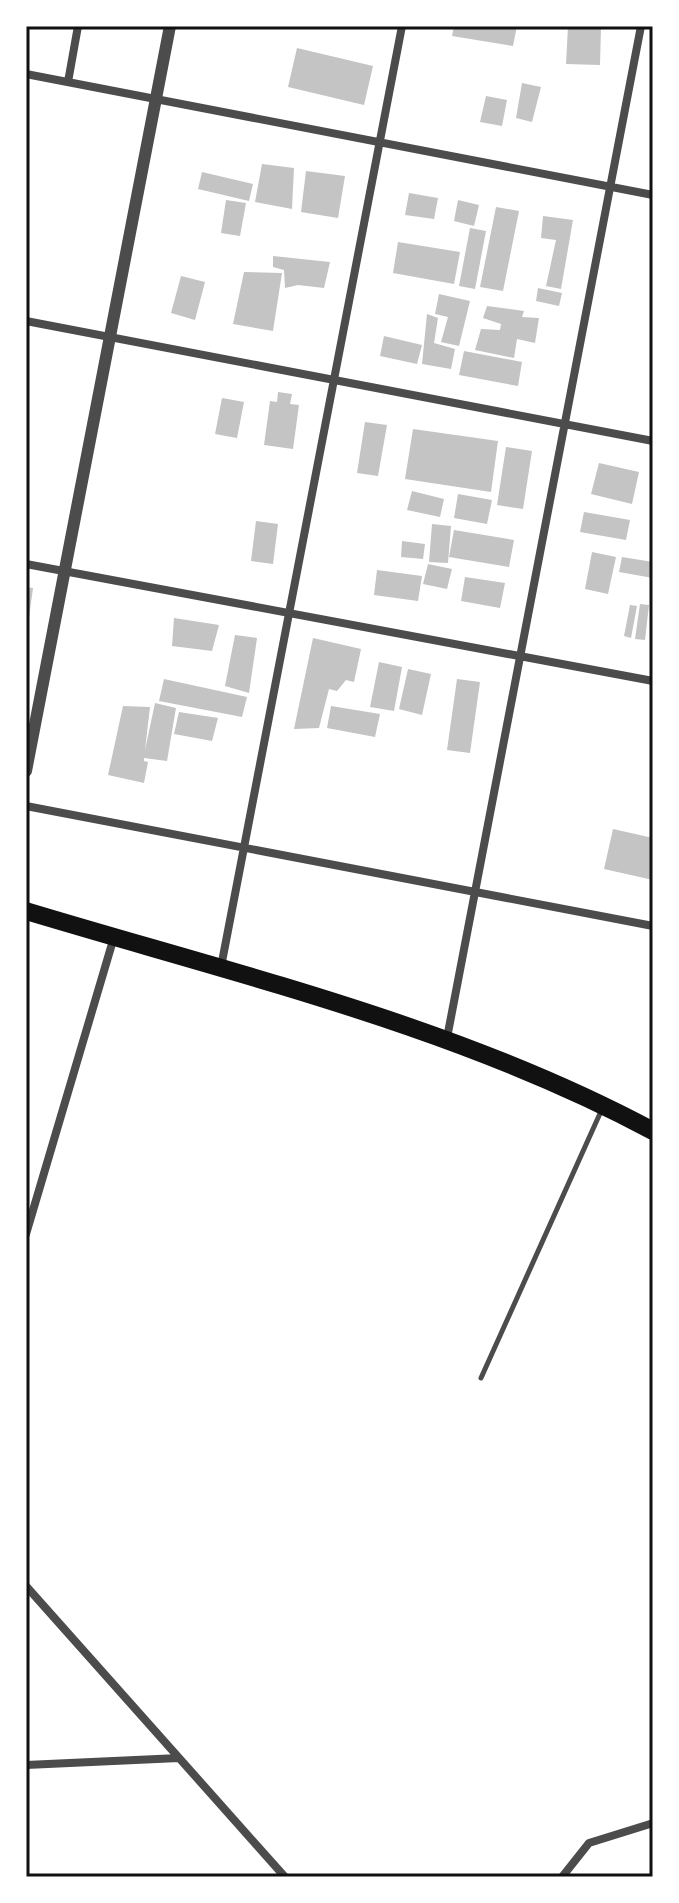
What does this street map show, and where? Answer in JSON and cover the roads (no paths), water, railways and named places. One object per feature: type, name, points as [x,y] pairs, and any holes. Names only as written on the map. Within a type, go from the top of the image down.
[{"type":"highway","points":[[26,911],[221,967],[447,1038],[604,1104],[653,1131]]},
{"type":"street","points":[[68,82],[78,26]]},
{"type":"street","points":[[26,771],[170,26]]},
{"type":"street","points":[[221,967],[402,26]]},
{"type":"street","points":[[447,1038],[641,26]]},
{"type":"street","points":[[26,74],[653,195]]},
{"type":"street","points":[[26,321],[653,441]]},
{"type":"street","points":[[26,564],[653,681]]},
{"type":"street","points":[[26,806],[653,926]]},
{"type":"street","points":[[26,1234],[114,937]]},
{"type":"street","points":[[26,1586],[285,1877]]},
{"type":"street","points":[[26,1765],[179,1758]]},
{"type":"street","points":[[562,1877],[589,1843],[653,1824]]},
{"type":"lane","points":[[481,1378],[604,1104]]}]
